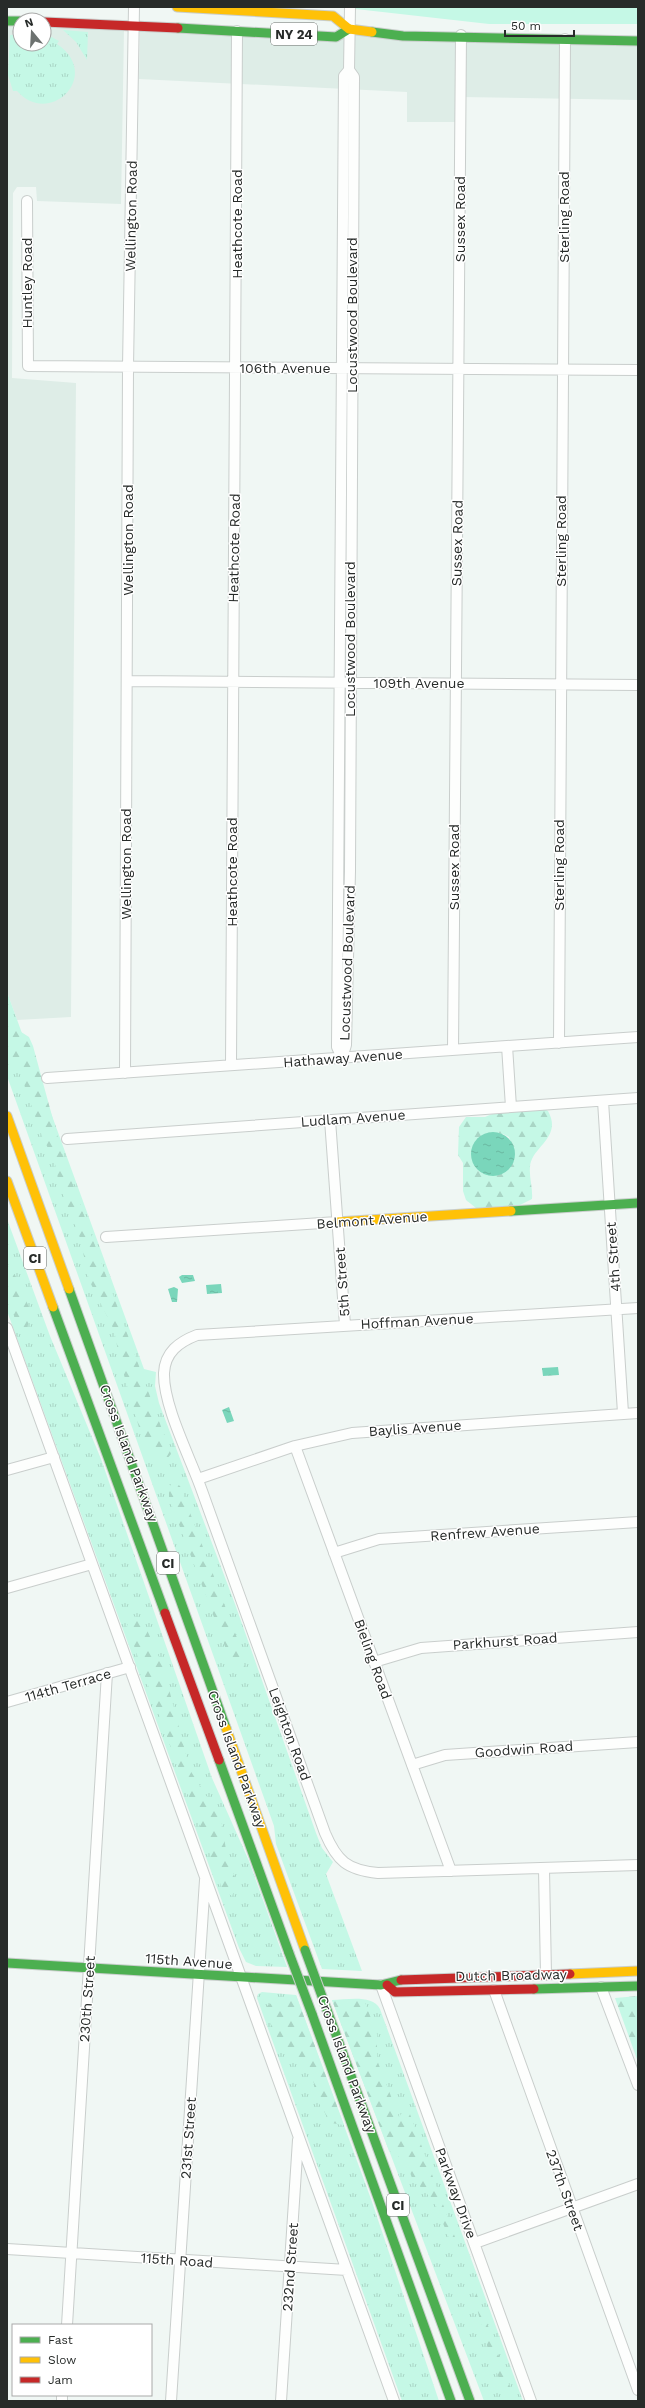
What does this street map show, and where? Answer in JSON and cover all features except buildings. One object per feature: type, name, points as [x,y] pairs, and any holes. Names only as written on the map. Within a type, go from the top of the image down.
[{"type":"main road","name":"NY 24","points":[[52,22],[133,25],[336,37],[349,29],[333,16],[177,7]]},
{"type":"main road","points":[[349,29],[403,36],[461,35],[638,41]]},
{"type":"main road","name":"Cross Island Parkway","points":[[7,1116],[305,1950],[470,2401]]},
{"type":"main road","name":"Cross Island Parkway","points":[[7,1181],[290,1953],[451,2401]]},
{"type":"main road","name":"Belmont Avenue","points":[[337,1222],[638,1203]]},
{"type":"main road","name":"115th Avenue","points":[[7,1963],[199,1976],[369,1984]]},
{"type":"main road","name":"Dutch Broadway","points":[[369,1984],[384,1985],[396,1980],[638,1971]]},
{"type":"main road","points":[[598,1973],[602,1987]]},
{"type":"main road","points":[[546,1975],[547,1989]]},
{"type":"main road","points":[[492,1977],[494,1990]]},
{"type":"main road","name":"Dutch Broadway","points":[[384,1985],[395,1992],[638,1986]]},
{"type":"main road","points":[[434,2353],[446,2401]]},
{"type":"street","name":"Wellington Road","points":[[125,1073],[128,681],[128,366],[134,7]]},
{"type":"street","name":"Locustwood Boulevard","points":[[346,368],[353,200],[354,77],[349,70],[350,7]]},
{"type":"street","name":"Heathcote Road","points":[[231,1065],[237,31]]},
{"type":"street","name":"Sussex Road","points":[[453,1050],[461,35]]},
{"type":"street","name":"Sterling Road","points":[[558,1043],[565,39]]},
{"type":"street","name":"Locustwood Boulevard","points":[[342,1058],[337,1047],[338,683],[345,525],[346,368],[343,200],[344,76],[349,70]]},
{"type":"street","points":[[343,200],[353,200]]},
{"type":"street","name":"Huntley Road","points":[[27,201],[28,366]]},
{"type":"street","name":"106th Avenue","points":[[28,366],[638,370]]},
{"type":"street","name":"Locustwood Boulevard","points":[[342,1058],[346,1045],[350,871],[350,683],[345,525]]},
{"type":"street","name":"109th Avenue","points":[[128,681],[338,683],[456,682],[638,685]]},
{"type":"street","points":[[338,872],[350,871]]},
{"type":"street","name":"Hathaway Avenue","points":[[47,1078],[638,1037]]},
{"type":"street","points":[[507,1046],[511,1107]]},
{"type":"street","name":"Ludlam Avenue","points":[[67,1139],[638,1098]]},
{"type":"street","name":"4th Street","points":[[603,1101],[623,1413]]},
{"type":"street","name":"5th Street","points":[[330,1120],[345,1325]]},
{"type":"street","name":"Belmont Avenue","points":[[106,1237],[337,1222]]},
{"type":"street","name":"Hoffman Avenue","points":[[197,1336],[345,1325],[638,1308]]},
{"type":"street","points":[[7,1328],[11,1350],[54,1457],[243,1978],[393,2399]]},
{"type":"street","name":"Leighton Road","points":[[197,1336],[181,1342],[167,1357],[164,1373],[166,1397],[198,1479],[325,1833],[336,1856],[352,1868],[365,1872],[544,1869],[638,1865]]},
{"type":"street","name":"Baylis Avenue","points":[[198,1479],[295,1446],[352,1433],[638,1413]]},
{"type":"street","name":"Bieling Road","points":[[295,1446],[451,1871]]},
{"type":"street","points":[[7,1470],[54,1457]]},
{"type":"street","name":"Renfrew Avenue","points":[[334,1553],[379,1539],[638,1522]]},
{"type":"street","points":[[7,1588],[92,1564]]},
{"type":"street","name":"Parkhurst Road","points":[[374,1662],[421,1648],[638,1632]]},
{"type":"street","name":"114th Terrace","points":[[7,1702],[130,1667]]},
{"type":"street","name":"230th Street","points":[[67,2324],[107,1674]]},
{"type":"street","name":"Goodwin Road","points":[[412,1765],[445,1755],[638,1742]]},
{"type":"street","points":[[544,1869],[546,1975]]},
{"type":"street","name":"231st Street","points":[[171,2401],[205,1876]]},
{"type":"street","name":"Parkway Drive","points":[[384,1985],[531,2401]]},
{"type":"street","points":[[602,1987],[638,2085]]},
{"type":"street","name":"237th Street","points":[[494,1990],[638,2390]]},
{"type":"street","name":"232nd Street","points":[[281,2401],[299,2134]]},
{"type":"street","points":[[475,2244],[638,2184]]},
{"type":"street","name":"115th Road","points":[[7,2249],[347,2270]]},
{"type":"shaded area","points":[[7,26],[12,26],[12,52],[52,52],[52,27],[124,30],[121,204],[37,201],[36,187],[17,187],[13,193],[12,378],[76,383],[71,1017],[17,1020],[7,992]]},
{"type":"shaded area","points":[[140,30],[638,41],[638,100],[462,97],[462,122],[407,122],[407,92],[139,79]]},
{"type":"green space","points":[[338,7],[638,7],[638,24],[489,24]]},
{"type":"green space","points":[[63,30],[88,32],[87,60],[76,42]]},
{"type":"green space","points":[[10,35],[12,35],[12,52],[52,52],[52,37],[59,41],[57,44],[70,56],[75,70],[73,82],[67,93],[56,101],[44,104],[30,101],[17,91],[13,91],[8,75]]},
{"type":"green space","points":[[7,992],[144,1369],[156,1372],[155,1386],[159,1403],[235,1604],[316,1833],[322,1848],[333,1862],[326,1874],[362,1971],[322,1969],[276,1844],[274,1826],[7,1076]]},
{"type":"green space","points":[[7,1023],[29,1037],[33,1046],[64,1160],[171,1454],[166,1460],[157,1458],[144,1445],[120,1361],[114,1330],[89,1280],[80,1238],[59,1184],[54,1159],[43,1139],[19,1070],[7,1054]]},
{"type":"green space","points":[[542,1108],[548,1111],[552,1120],[552,1128],[545,1142],[535,1154],[530,1167],[532,1199],[520,1205],[476,1208],[466,1200],[463,1191],[463,1163],[458,1155],[459,1127],[466,1117],[485,1117],[499,1111]],"holes":[[[486,1133],[503,1134],[509,1137],[515,1155]]]},
{"type":"green space","points":[[7,1219],[50,1336],[101,1459],[212,1778],[249,1861],[287,1967],[256,1966],[246,1962],[239,1948],[7,1311]]},
{"type":"green space","points":[[7,1264],[15,1275],[31,1312],[27,1329],[21,1334],[7,1297]]},
{"type":"green space","points":[[173,1482],[180,1486],[240,1646],[245,1668],[239,1672],[232,1665],[169,1498],[169,1487]]},
{"type":"green space","points":[[132,1614],[147,1630],[163,1666],[190,1770],[221,1819],[227,1856],[237,1883],[232,1896],[223,1891],[127,1626]]},
{"type":"green space","points":[[262,1992],[296,1995],[371,2199],[439,2401],[402,2401],[257,1998],[258,1994]]},
{"type":"green space","points":[[296,1995],[344,2125],[331,2123],[319,2103],[313,2080],[304,2062],[289,2060],[271,2026],[267,2006],[276,2000]]},
{"type":"green space","points":[[638,1996],[638,2062],[615,1998]]},
{"type":"green space","points":[[359,1999],[371,2001],[380,2009],[523,2401],[484,2401],[332,2000]]},
{"type":"green space","points":[[332,2000],[364,2000],[377,2034],[377,2060],[399,2117],[407,2106],[463,2259],[451,2243],[434,2201],[412,2178],[406,2161],[389,2151]]},
{"type":"green space","points":[[468,2270],[515,2401],[509,2401],[490,2353],[480,2320]]},
{"type":"water","points":[[489,1132],[497,1132],[509,1138],[515,1150],[515,1158],[509,1170],[497,1176],[489,1176],[477,1170],[471,1158],[471,1150],[477,1138]]},
{"type":"water","points":[[182,1275],[193,1275],[195,1281],[182,1283],[179,1277]]},
{"type":"water","points":[[221,1284],[222,1293],[207,1294],[206,1285]]},
{"type":"water","points":[[174,1287],[178,1289],[177,1302],[172,1302],[168,1289]]},
{"type":"water","points":[[558,1367],[559,1375],[543,1376],[542,1368]]},
{"type":"water","points":[[229,1407],[234,1421],[227,1423],[222,1410]]},
{"type":"traffic: fast","points":[[7,21],[12,21]]},
{"type":"traffic: fast","points":[[178,28],[336,37],[349,29]]},
{"type":"traffic: fast","points":[[372,32],[403,36],[638,41]]},
{"type":"traffic: fast","points":[[511,1211],[638,1203]]},
{"type":"traffic: fast","points":[[69,1289],[226,1728]]},
{"type":"traffic: fast","points":[[53,1307],[165,1613]]},
{"type":"traffic: fast","points":[[219,1760],[289,1953]]},
{"type":"traffic: fast","points":[[305,1950],[327,2010]]},
{"type":"traffic: fast","points":[[289,1953],[312,2014]]},
{"type":"traffic: fast","points":[[7,1963],[381,1985],[401,1980]]},
{"type":"traffic: fast","points":[[534,1989],[638,1986]]},
{"type":"traffic: fast","points":[[327,2010],[470,2401]]},
{"type":"traffic: fast","points":[[312,2014],[451,2401]]},
{"type":"traffic: slow","points":[[177,7],[333,16],[349,29],[372,32]]},
{"type":"traffic: slow","points":[[7,1116],[69,1289]]},
{"type":"traffic: slow","points":[[7,1181],[53,1307]]},
{"type":"traffic: slow","points":[[337,1222],[511,1211]]},
{"type":"traffic: slow","points":[[226,1728],[305,1950]]},
{"type":"traffic: slow","points":[[570,1974],[638,1971]]},
{"type":"traffic: jam","points":[[52,22],[178,28]]},
{"type":"traffic: jam","points":[[165,1613],[219,1760]]},
{"type":"traffic: jam","points":[[401,1980],[570,1974]]},
{"type":"traffic: jam","points":[[387,1985],[395,1992],[534,1989]]}]
